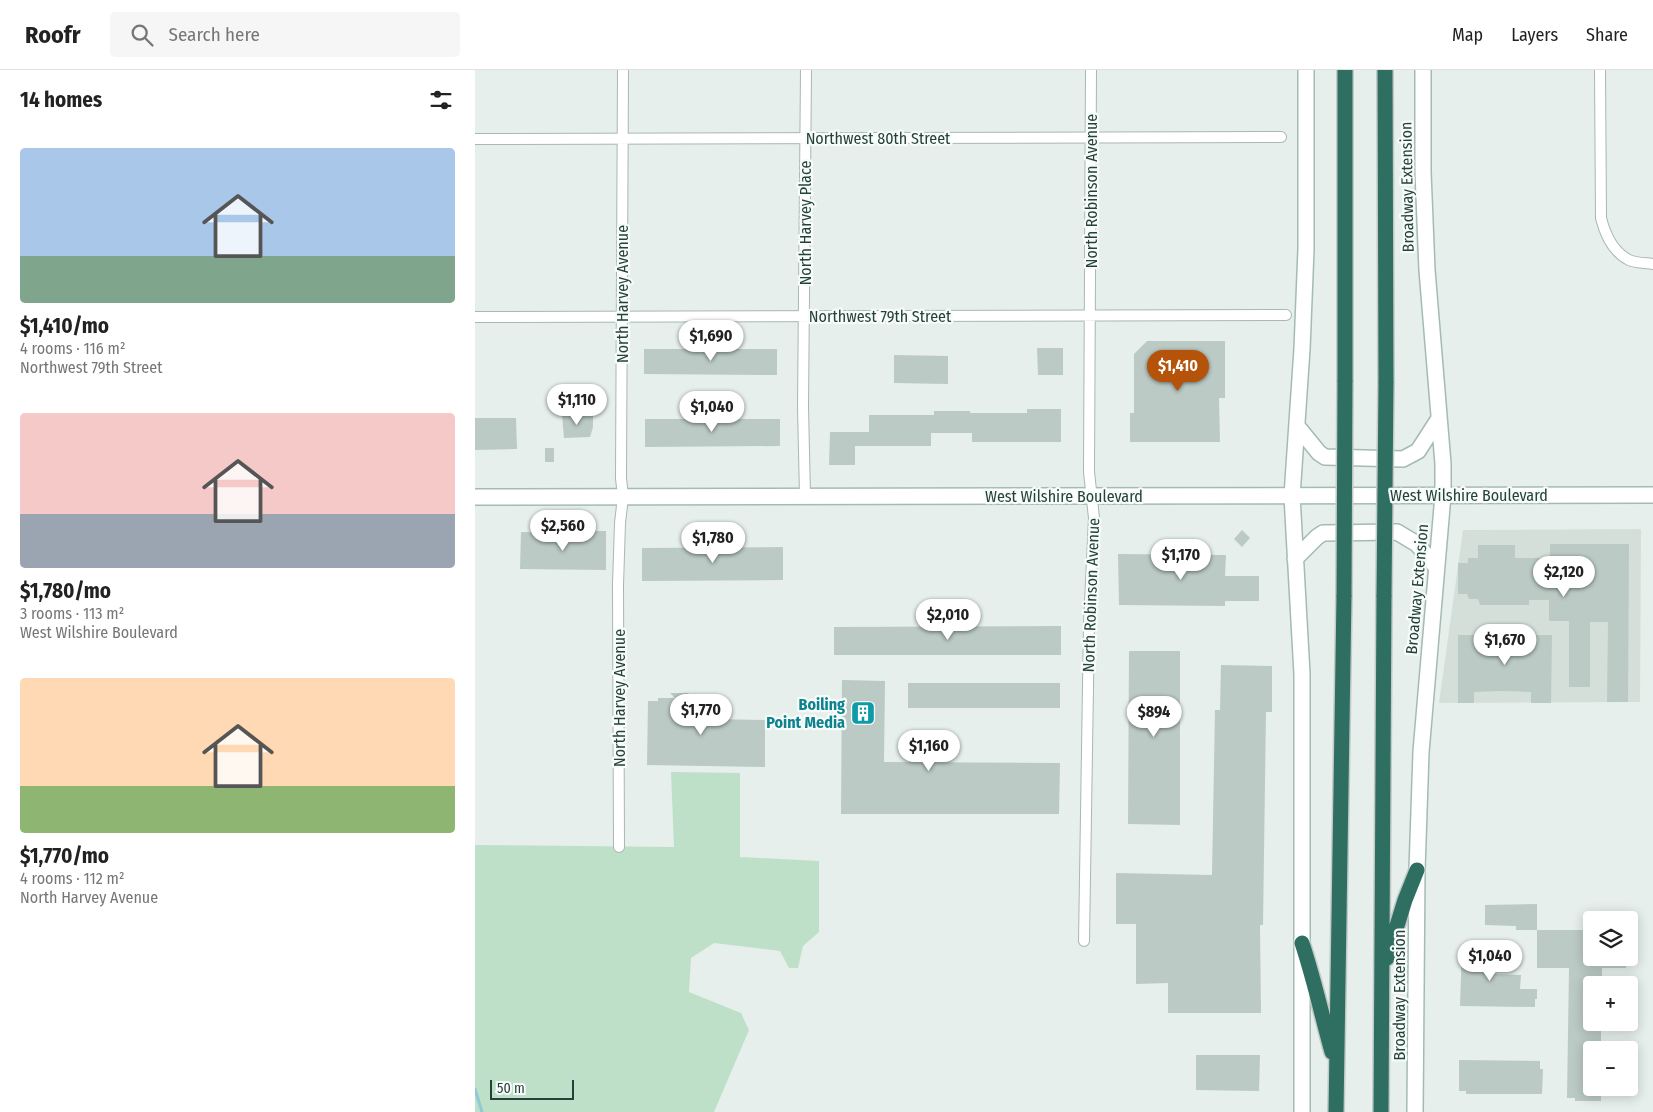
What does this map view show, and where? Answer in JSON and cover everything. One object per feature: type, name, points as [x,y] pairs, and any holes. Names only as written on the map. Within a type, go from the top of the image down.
[{"type":"highway","points":[[1336,1112],[1344,596],[1345,70]]},
{"type":"highway","name":"Broadway Extension","points":[[1381,1112],[1386,383],[1385,70]]},
{"type":"highway","points":[[1383,974],[1405,900],[1417,870]]},
{"type":"highway","points":[[1301,943],[1314,981],[1337,1069]]},
{"type":"main road","points":[[1301,1112],[1302,674],[1292,496],[1306,249],[1306,70]]},
{"type":"main road","name":"Broadway Extension","points":[[1415,1112],[1417,870],[1421,752],[1443,496],[1443,464],[1427,270],[1423,172],[1423,70]]},
{"type":"main road","points":[[1297,426],[1319,453],[1325,457],[1403,460],[1418,451],[1438,420]]},
{"type":"main road","name":"West Wilshire Boulevard","points":[[475,497],[1653,495]]},
{"type":"main road","points":[[1295,559],[1323,533],[1397,532],[1417,544],[1436,567]]},
{"type":"street","name":"North Harvey Avenue","points":[[619,847],[618,585],[620,523],[623,497],[621,478],[623,70]]},
{"type":"street","name":"North Harvey Place","points":[[805,496],[803,407],[806,70]]},
{"type":"street","name":"North Robinson Avenue","points":[[1085,941],[1089,623],[1094,518],[1089,472],[1091,70]]},
{"type":"street","points":[[1600,70],[1601,218],[1604,232],[1614,248],[1630,260],[1653,264]]},
{"type":"street","name":"Northwest 80th Street","points":[[475,139],[1281,137]]},
{"type":"street","name":"Northwest 79th Street","points":[[475,317],[1286,315]]},
{"type":"shaded area","points":[[1641,529],[1640,702],[1439,703],[1463,530]]},
{"type":"green space","points":[[671,772],[740,773],[740,857],[819,861],[819,932],[803,946],[798,968],[789,968],[780,951],[714,943],[691,958],[689,992],[741,1013],[749,1030],[714,1112],[475,1112],[475,845],[674,847]]},
{"type":"building","points":[[1147,341],[1225,341],[1225,398],[1219,398],[1220,442],[1130,442],[1130,413],[1134,413],[1134,354]]},
{"type":"building","points":[[1037,348],[1063,348],[1063,375],[1038,375]]},
{"type":"building","points":[[644,349],[777,349],[777,375],[644,374]]},
{"type":"building","points":[[894,355],[948,356],[948,384],[894,383]]},
{"type":"building","points":[[1027,409],[1061,409],[1061,442],[972,442],[972,433],[931,433],[931,446],[855,446],[855,465],[829,465],[830,432],[869,432],[869,415],[934,415],[934,411],[1027,413]]},
{"type":"building","points":[[562,414],[593,415],[593,427],[590,437],[564,438]]},
{"type":"building","points":[[475,418],[516,418],[517,449],[475,450]]},
{"type":"building","points":[[645,419],[780,419],[780,446],[645,447]]},
{"type":"building","points":[[545,448],[554,448],[554,462],[545,462]]},
{"type":"building","points":[[1242,530],[1250,538],[1242,547],[1234,539]]},
{"type":"building","points":[[580,531],[606,531],[606,570],[520,569],[521,532],[559,533],[559,541],[580,541]]},
{"type":"building","points":[[1550,544],[1629,544],[1628,702],[1607,702],[1608,622],[1590,622],[1590,687],[1569,687],[1569,621],[1549,621],[1549,600],[1529,600],[1529,605],[1480,605],[1478,599],[1469,599],[1467,594],[1458,594],[1458,563],[1468,563],[1468,558],[1478,558],[1478,545],[1515,545],[1515,558],[1550,558]]},
{"type":"building","points":[[783,547],[783,580],[642,581],[642,548]]},
{"type":"building","points":[[1118,554],[1226,555],[1225,576],[1259,576],[1259,601],[1225,601],[1225,606],[1119,605]]},
{"type":"building","points":[[1061,626],[1061,655],[834,655],[834,627]]},
{"type":"building","points":[[1458,635],[1552,635],[1551,703],[1531,703],[1531,692],[1501,691],[1474,692],[1474,703],[1458,703]]},
{"type":"building","points":[[1129,651],[1180,651],[1180,825],[1128,824]]},
{"type":"building","points":[[1221,665],[1272,666],[1272,712],[1266,712],[1263,925],[1260,925],[1261,1013],[1168,1013],[1168,983],[1136,984],[1136,924],[1116,924],[1116,873],[1212,875],[1215,710],[1220,710]]},
{"type":"building","points":[[842,680],[885,681],[884,762],[1060,763],[1059,814],[841,814]]},
{"type":"building","points":[[908,683],[1060,683],[1060,708],[908,708]]},
{"type":"building","points":[[670,693],[688,693],[693,699],[712,699],[712,719],[765,720],[765,767],[647,765],[648,701],[658,701],[658,698],[675,698]]},
{"type":"building","points":[[1537,904],[1537,930],[1516,930],[1516,926],[1485,925],[1485,905]]},
{"type":"building","points":[[1537,930],[1583,930],[1583,966],[1626,966],[1626,968],[1602,968],[1602,976],[1583,976],[1583,1031],[1601,1031],[1601,1041],[1583,1041],[1583,1096],[1601,1096],[1601,1101],[1575,1101],[1575,1098],[1567,1098],[1569,968],[1537,968]]},
{"type":"building","points":[[1469,944],[1494,945],[1494,974],[1521,975],[1520,989],[1537,989],[1535,1007],[1460,1006],[1462,946],[1469,946]]},
{"type":"building","points":[[1196,1055],[1260,1055],[1259,1091],[1196,1090]]},
{"type":"building","points":[[1459,1060],[1540,1061],[1540,1069],[1543,1069],[1542,1094],[1466,1094],[1466,1091],[1459,1091]]},
{"type":"waterway","points":[[475,1089],[482,1112]]},
{"type":"place","name":"Boiling Point Media","points":[[863,713]]}]
